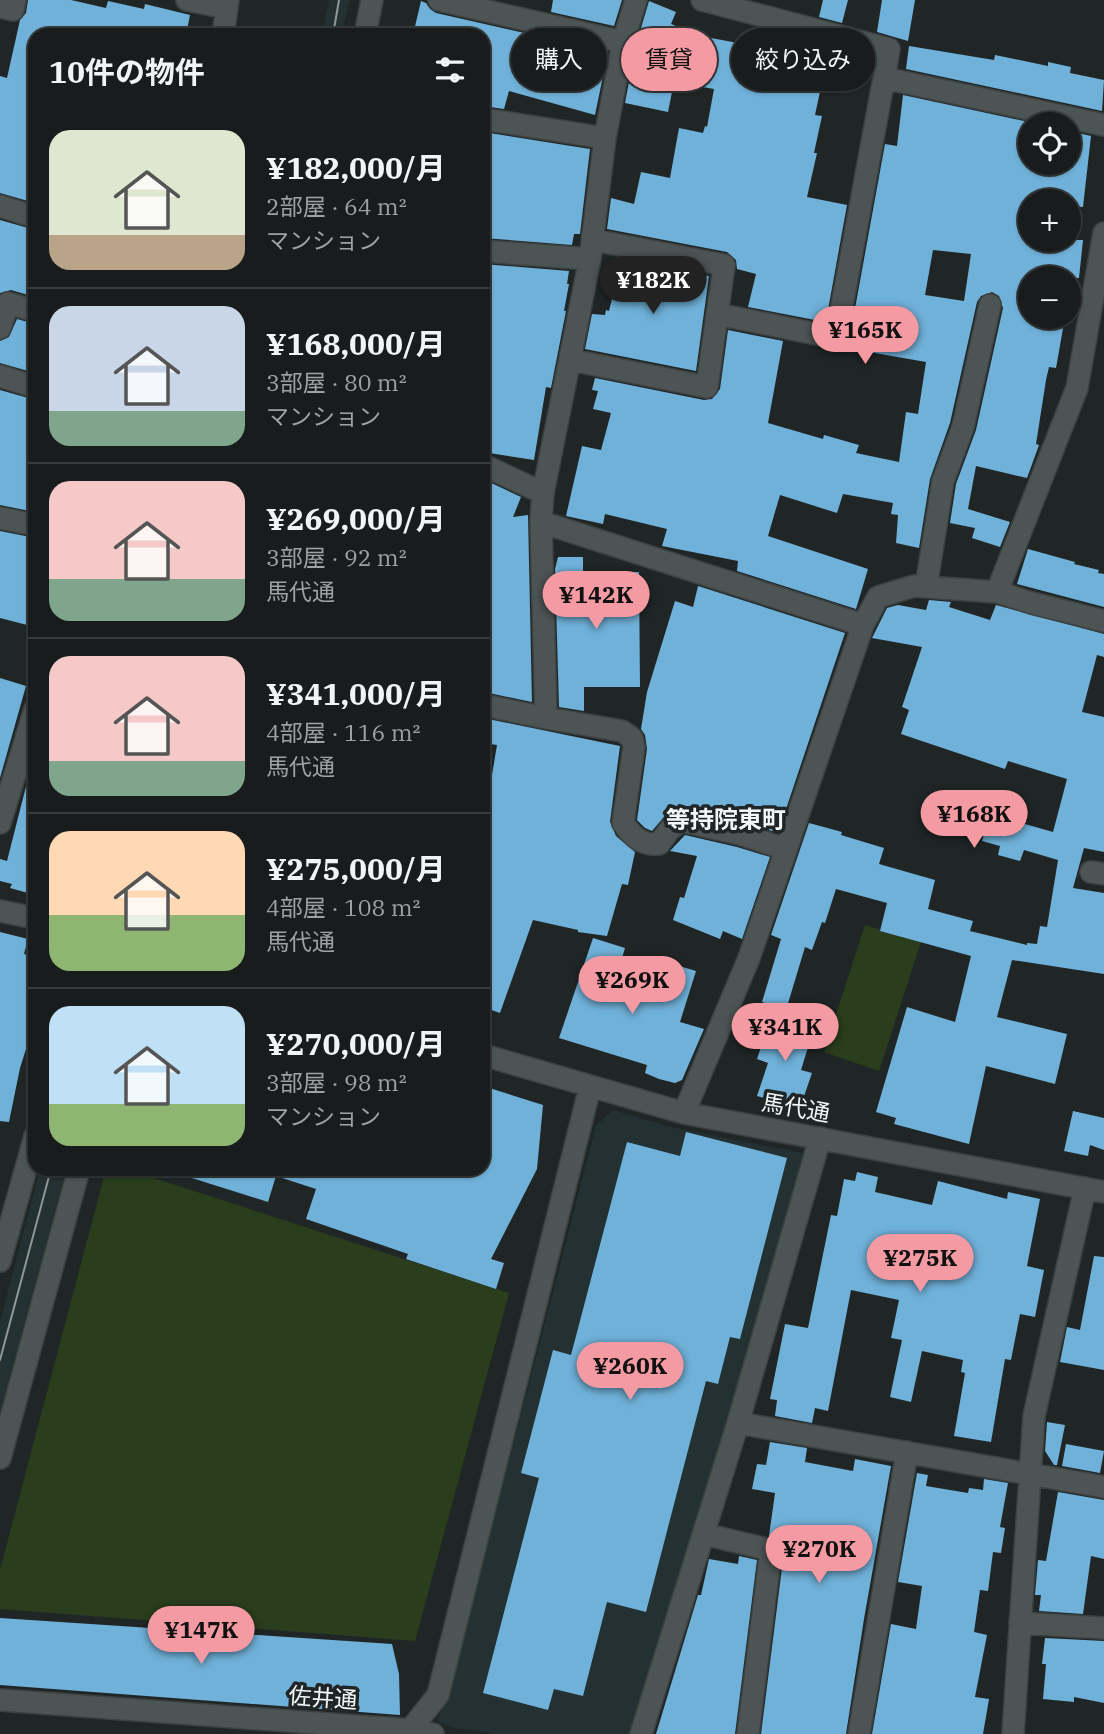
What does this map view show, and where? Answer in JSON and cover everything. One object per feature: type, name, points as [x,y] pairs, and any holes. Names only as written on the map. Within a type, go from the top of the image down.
[{"type":"street","points":[[0,7],[13,10],[15,0]]},
{"type":"street","points":[[187,0],[227,4],[224,28]]},
{"type":"street","points":[[366,28],[372,0]]},
{"type":"street","points":[[439,0],[621,42]]},
{"type":"street","points":[[627,28],[636,0]]},
{"type":"street","points":[[702,0],[889,49],[835,338],[717,314]]},
{"type":"street","points":[[546,718],[541,522],[543,493],[591,249],[605,138],[621,53]]},
{"type":"street","points":[[884,78],[1104,125]]},
{"type":"street","points":[[490,121],[605,138]]},
{"type":"street","points":[[0,206],[28,215]]},
{"type":"street","points":[[998,592],[1077,388],[1104,233]]},
{"type":"street","points":[[490,251],[591,249],[724,265],[707,387],[571,360]]},
{"type":"street","points":[[0,328],[8,303],[28,309]]},
{"type":"street","points":[[926,587],[943,481],[963,426],[990,305]]},
{"type":"street","points":[[0,376],[28,385]]},
{"type":"street","points":[[490,468],[543,493]]},
{"type":"street","points":[[0,518],[28,524]]},
{"type":"street","points":[[541,522],[863,625]]},
{"type":"street","points":[[684,1113],[749,958],[863,625],[878,597],[914,586],[998,592],[1104,621]]},
{"type":"street","points":[[490,706],[622,731],[632,738],[634,747],[623,823],[631,834],[642,842],[659,844],[670,828],[682,821],[740,834],[786,849]]},
{"type":"street","points":[[0,823],[28,732]]},
{"type":"street","points":[[0,911],[28,917]]},
{"type":"street","name":"馬代通","points":[[490,1057],[684,1113],[1095,1190]]},
{"type":"street","points":[[409,1732],[438,1695],[590,1087]]},
{"type":"street","points":[[641,1734],[738,1423],[820,1138]]},
{"type":"street","points":[[0,1261],[28,1161]]},
{"type":"street","points":[[0,1458],[77,1176]]},
{"type":"street","points":[[1013,1734],[1034,1416],[1095,1190]]},
{"type":"street","points":[[738,1423],[1104,1487]]},
{"type":"street","points":[[859,1734],[907,1452]]},
{"type":"street","points":[[704,1534],[771,1550],[748,1734]]},
{"type":"street","points":[[1020,1623],[1104,1628]]},
{"type":"street","name":"佐井通","points":[[0,1700],[433,1734]]},
{"type":"shaded area","points":[[329,0],[350,0],[343,28],[323,28]]},
{"type":"shaded area","points":[[613,1110],[670,1127],[808,1154],[632,1734],[495,1734],[450,1727],[437,1721],[448,1697],[596,1126]]},
{"type":"shaded area","points":[[38,1176],[64,1176],[0,1412],[0,1322]]},
{"type":"green space","points":[[865,925],[921,942],[879,1071],[824,1052]]},
{"type":"green space","points":[[104,1176],[148,1176],[509,1293],[415,1641],[0,1609],[0,1570]]},
{"type":"building","points":[[28,0],[71,0],[106,8],[108,1],[144,9],[145,4],[190,15],[187,28],[28,28],[28,201],[0,193],[0,76],[7,78],[20,20],[26,13]]},
{"type":"building","points":[[553,0],[622,0],[614,26],[551,12]]},
{"type":"building","points":[[823,0],[848,0],[842,23],[819,17]]},
{"type":"building","points":[[882,0],[915,0],[908,41],[877,32]]},
{"type":"building","points":[[421,1],[436,13],[511,30],[511,91],[600,91],[595,115],[509,91],[504,109],[490,107],[490,28],[415,28]]},
{"type":"building","points":[[649,1],[676,12],[671,24],[681,28],[641,28]]},
{"type":"building","points":[[717,39],[731,42],[731,91],[820,91],[815,115],[822,116],[807,197],[847,205],[828,310],[823,309],[820,321],[748,307],[756,274],[737,269],[736,260],[727,252],[607,229],[611,198],[634,204],[641,172],[670,178],[679,128],[703,133],[705,126],[707,127],[714,91],[717,91]]},
{"type":"building","points":[[909,46],[994,60],[995,55],[1048,66],[1048,62],[1071,67],[1070,73],[1104,80],[1102,111],[906,69]]},
{"type":"building","points":[[627,91],[672,91],[668,112],[625,103]]},
{"type":"building","points":[[903,95],[1018,120],[1018,175],[1081,175],[1081,134],[1091,136],[1083,207],[1081,189],[1018,189],[1018,252],[1081,252],[1083,240],[1080,266],[1018,266],[1018,329],[1063,329],[1056,368],[1049,367],[1036,444],[1039,445],[1027,478],[976,466],[968,509],[1010,522],[1000,547],[972,538],[975,528],[950,523],[956,484],[976,430],[1003,308],[999,296],[992,292],[981,296],[977,302],[950,423],[930,479],[919,548],[896,543],[898,515],[891,514],[893,503],[843,494],[837,513],[780,495],[768,536],[868,569],[856,609],[737,571],[738,561],[662,546],[667,529],[605,514],[603,524],[566,516],[582,446],[601,450],[611,413],[593,409],[598,391],[592,390],[595,378],[704,400],[712,399],[720,389],[728,330],[783,341],[768,423],[823,439],[824,435],[859,445],[856,453],[899,462],[906,412],[918,414],[926,362],[863,351],[869,317],[854,314],[885,144],[897,146]],"holes":[[[933,250],[971,254],[964,301],[925,295]]]},
{"type":"building","points":[[490,133],[590,149],[580,234],[574,234],[572,245],[490,239]]},
{"type":"building","points":[[0,220],[28,228],[28,295],[11,290],[0,293]]},
{"type":"building","points":[[619,258],[709,276],[696,371],[585,349],[592,314],[605,315],[606,310],[609,311],[620,267],[617,266]]},
{"type":"building","points":[[490,265],[569,271],[566,311],[551,388],[546,387],[534,460],[490,453]]},
{"type":"building","points":[[17,319],[28,322],[28,371],[0,363],[0,341],[9,337]]},
{"type":"building","points":[[0,390],[28,398],[28,511],[0,505]]},
{"type":"building","points":[[490,482],[521,497],[513,517],[528,515],[532,702],[490,693]]},
{"type":"building","points":[[0,531],[28,537],[28,625],[0,618]]},
{"type":"building","points":[[1028,549],[1099,570],[1098,573],[1104,574],[1104,607],[1017,584]]},
{"type":"building","points":[[558,557],[583,557],[583,573],[639,572],[640,687],[584,687],[584,711],[559,707],[555,569]]},
{"type":"building","points":[[698,586],[845,633],[778,833],[743,821],[684,808],[663,818],[652,831],[637,820],[647,749],[645,735],[641,729],[647,692],[675,601],[693,607]]},
{"type":"building","points":[[929,600],[951,602],[949,607],[990,620],[996,605],[1104,634],[1104,657],[1097,655],[1082,712],[1104,717],[1104,852],[1084,848],[1073,888],[1104,893],[1104,974],[1012,960],[997,1017],[1067,1034],[1055,1084],[986,1066],[969,1144],[894,1124],[896,1118],[876,1112],[907,1007],[955,1022],[971,956],[880,931],[887,903],[836,889],[825,923],[822,922],[812,950],[805,947],[786,1010],[762,1002],[781,939],[771,935],[809,823],[884,848],[879,864],[935,880],[928,909],[973,921],[970,931],[1027,945],[1037,944],[1040,926],[1047,927],[1058,860],[1024,850],[1020,861],[998,855],[1000,846],[982,841],[990,814],[1053,832],[1067,779],[1008,761],[1005,769],[901,734],[909,710],[902,707],[922,647],[872,638],[887,608],[898,605],[926,610]]},
{"type":"building","points":[[0,678],[26,686],[0,778]]},
{"type":"building","points":[[490,719],[620,746],[610,822],[616,836],[635,852],[628,885],[622,884],[607,936],[578,932],[533,920],[500,1013],[490,1009],[490,787],[497,745],[490,744]]},
{"type":"building","points":[[28,779],[28,893],[10,888],[12,884],[0,881],[0,859],[7,861]]},
{"type":"building","points":[[685,835],[770,857],[742,939],[723,931],[720,939],[673,920],[680,897],[684,898],[697,856],[670,851]]},
{"type":"building","points":[[0,932],[28,939],[24,954],[28,955],[28,1043],[9,1122],[0,1121]]},
{"type":"building","points":[[593,938],[625,948],[616,979],[667,993],[676,965],[696,971],[680,1022],[704,1029],[682,1080],[675,1083],[659,1079],[645,1073],[647,1065],[559,1038]]},
{"type":"building","points":[[771,1017],[813,1031],[801,1070],[812,1073],[800,1108],[757,1096],[768,1063],[757,1059]]},
{"type":"building","points":[[490,1088],[543,1105],[537,1169],[491,1259],[504,1263],[496,1289],[406,1259],[408,1254],[306,1219],[316,1189],[276,1176],[490,1176]]},
{"type":"building","points":[[1073,1111],[1104,1118],[1104,1150],[1090,1145],[1088,1156],[1064,1151]]},
{"type":"building","points":[[686,1132],[787,1158],[740,1339],[730,1337],[718,1384],[706,1381],[646,1612],[607,1602],[583,1696],[554,1689],[548,1710],[483,1693],[539,1478],[521,1473],[553,1350],[571,1355],[627,1142],[680,1156]]},
{"type":"building","points":[[857,1172],[878,1177],[875,1192],[932,1205],[938,1181],[1007,1199],[1008,1192],[1040,1199],[1027,1266],[1044,1270],[1035,1317],[1020,1314],[1011,1360],[1005,1359],[991,1442],[954,1436],[965,1373],[961,1372],[963,1360],[922,1351],[911,1402],[890,1397],[902,1340],[891,1338],[899,1300],[851,1290],[828,1411],[815,1408],[812,1423],[775,1416],[777,1400],[770,1399],[785,1324],[808,1328],[831,1215],[837,1216],[844,1179],[855,1181]]},
{"type":"building","points":[[186,1176],[276,1176],[268,1202]]},
{"type":"building","points":[[1094,1256],[1104,1257],[1104,1370],[1060,1362],[1067,1327],[1080,1330]]},
{"type":"building","points":[[1047,1422],[1065,1425],[1057,1465],[1054,1465],[1045,1451]]},
{"type":"building","points":[[770,1442],[807,1448],[805,1462],[853,1471],[855,1459],[891,1466],[846,1734],[761,1734],[784,1552],[780,1541],[769,1536],[775,1493],[752,1489],[757,1464],[766,1465]]},
{"type":"building","points":[[1066,1444],[1104,1451],[1100,1473],[1062,1466]]},
{"type":"building","points":[[917,1473],[928,1475],[926,1486],[968,1493],[969,1488],[983,1490],[984,1479],[1008,1483],[1000,1527],[1005,1528],[1001,1553],[993,1552],[988,1591],[980,1590],[974,1632],[987,1635],[975,1697],[989,1699],[983,1734],[872,1734],[891,1624],[916,1629],[922,1586],[898,1582]]},
{"type":"building","points":[[1058,1492],[1104,1500],[1104,1559],[1091,1556],[1083,1614],[1039,1611],[1041,1595],[1035,1595],[1038,1560],[1046,1561]]},
{"type":"building","points":[[739,1556],[757,1560],[735,1734],[656,1734],[698,1595],[701,1595],[709,1559],[738,1564]]},
{"type":"building","points":[[0,1618],[392,1644],[399,1674],[400,1715],[0,1685]]},
{"type":"building","points":[[1045,1638],[1104,1641],[1104,1703],[1074,1697],[1074,1702],[1043,1699],[1046,1664],[1042,1664]]},
{"type":"tram line","points":[[334,28],[339,0]]},
{"type":"tram line","points":[[0,1360],[49,1176]]},
{"type":"district","name":"等持院東町","points":[[726,819]]}]
